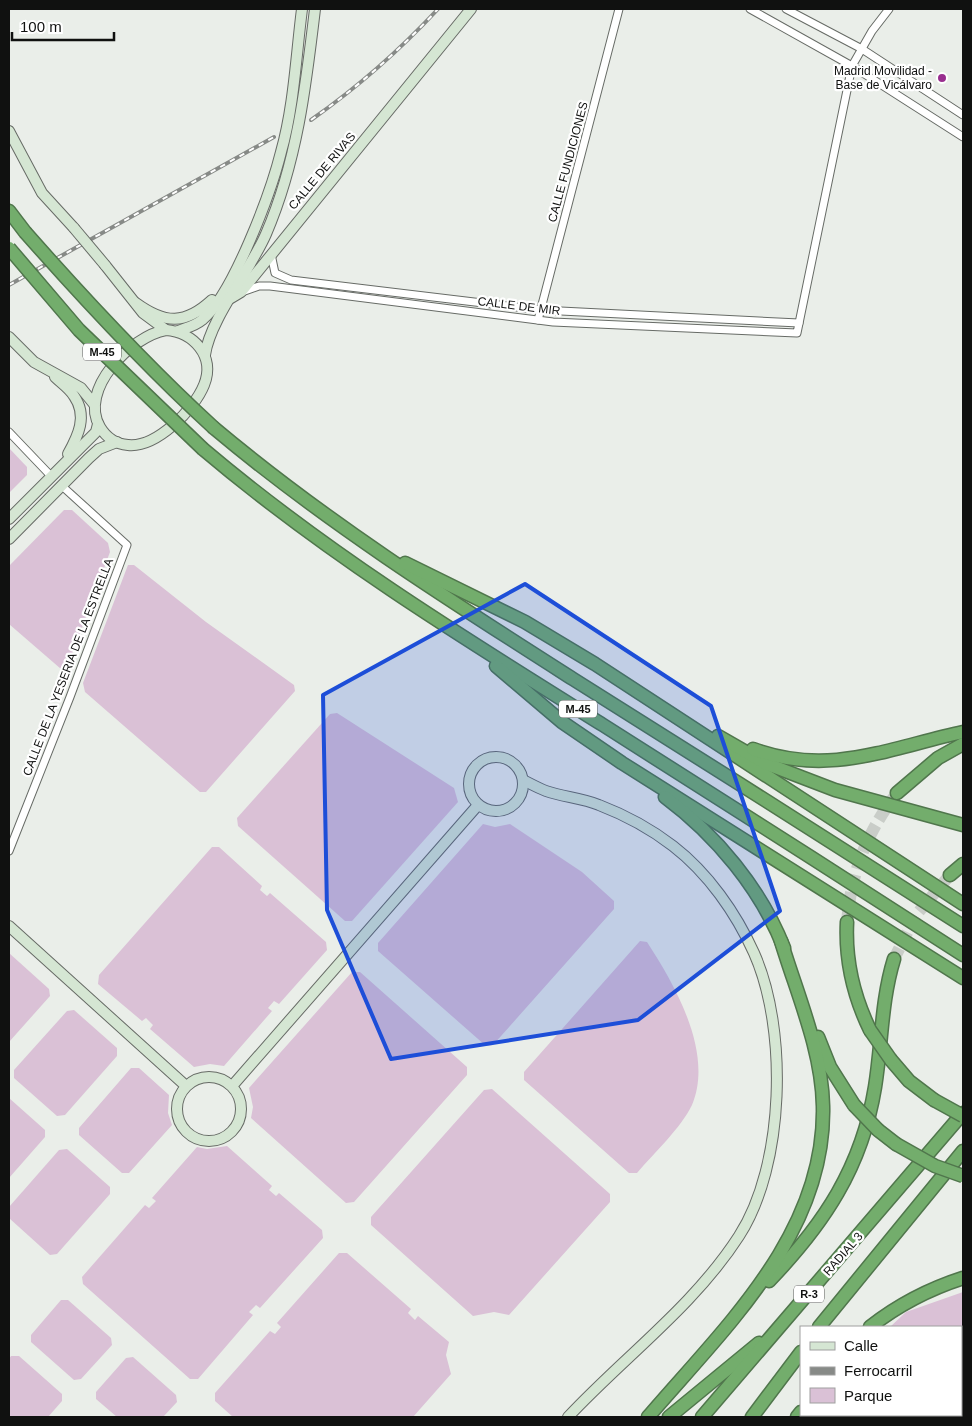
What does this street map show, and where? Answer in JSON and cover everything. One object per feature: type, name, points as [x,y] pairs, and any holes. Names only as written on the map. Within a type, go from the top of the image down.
[{"type":"highway","name":"M-45","points":[[9,211],[96,313],[156,374],[214,428],[293,492],[438,594],[749,788],[963,926]]},
{"type":"highway","name":"M-45","points":[[9,248],[80,330],[202,449],[244,483],[373,578],[963,955]]},
{"type":"highway","points":[[387,558],[401,560],[525,622],[627,684],[767,764],[835,790],[963,825]]},
{"type":"highway","points":[[477,646],[490,662],[562,722],[622,763],[963,978]]},
{"type":"highway","points":[[627,684],[963,904]]},
{"type":"highway","points":[[700,726],[763,753],[790,760],[817,762],[866,756],[963,732]]},
{"type":"highway","points":[[897,793],[938,758],[963,744]]},
{"type":"highway","points":[[622,763],[697,824],[737,868],[758,898],[781,941],[830,1067],[854,1105],[878,1130],[896,1144],[935,1166],[963,1176]]},
{"type":"highway","points":[[950,875],[963,864]]},
{"type":"highway","points":[[847,922],[846,944],[852,984],[870,1030],[890,1060],[909,1080],[934,1100],[963,1114]]},
{"type":"highway","points":[[648,1417],[725,1326],[780,1255],[808,1200],[821,1146],[823,1106],[815,1052],[781,941]]},
{"type":"highway","points":[[725,1326],[798,1252],[817,1227],[845,1181],[866,1130],[875,1086],[888,980],[894,960]]},
{"type":"highway","name":"RADIAL 3","points":[[702,1417],[788,1320],[963,1114]]},
{"type":"highway","name":"R-3","points":[[820,1326],[963,1150]]},
{"type":"highway","points":[[871,1326],[917,1296],[963,1278]]},
{"type":"highway","points":[[669,1417],[788,1320]]},
{"type":"highway","points":[[752,1417],[800,1353]]},
{"type":"street","points":[[178,331],[203,320],[224,290],[256,225],[282,151],[302,9]]},
{"type":"street","points":[[231,298],[256,257],[294,152],[305,92],[315,9]]},
{"type":"street","name":"CALLE DE RIVAS","points":[[205,355],[212,330],[231,298],[241,292],[471,9]]},
{"type":"street","name":"CALLE FUNDICIONES","points":[[538,320],[619,9]]},
{"type":"street","points":[[750,9],[852,66],[963,137]]},
{"type":"street","points":[[786,9],[862,49],[963,115]]},
{"type":"street","points":[[798,323],[852,66],[889,9]]},
{"type":"street","points":[[9,131],[42,193],[74,228],[143,313],[166,330]]},
{"type":"street","name":"CALLE DE MIR","points":[[241,292],[259,286],[270,286],[538,320],[797,333],[798,323],[541,310],[291,280],[276,272],[271,254]]},
{"type":"street","points":[[136,303],[158,316],[176,319],[195,314],[224,290]]},
{"type":"street","points":[[166,330],[178,331],[193,339],[205,355],[208,367],[204,385],[199,394],[168,430],[139,445],[117,442],[110,438],[98,424],[94,404],[97,390],[106,375],[142,338],[155,332],[166,330]]},
{"type":"street","points":[[9,337],[34,362],[81,388],[94,404]]},
{"type":"street","points":[[51,372],[75,396],[82,421],[77,438],[63,464]]},
{"type":"street","points":[[9,519],[96,432],[98,424]]},
{"type":"street","points":[[9,432],[51,476]]},
{"type":"street","points":[[9,539],[99,449],[117,442]]},
{"type":"street","name":"CALLE DE LA YESERIA DE LA ESTRELLA","points":[[9,851],[70,697],[127,545],[62,486]]},
{"type":"street","points":[[493,757],[506,759],[518,767],[523,780],[522,794],[513,806],[506,810],[491,811],[478,804],[470,792],[469,781],[472,771],[480,762],[493,757]]},
{"type":"street","points":[[523,780],[546,791],[598,804],[628,818],[674,846],[704,874],[735,916],[755,954],[767,992],[776,1070],[774,1123],[766,1169],[756,1203],[741,1234],[696,1293],[601,1382],[568,1417]]},
{"type":"street","points":[[522,794],[546,791]]},
{"type":"street","points":[[233,1086],[478,804]]},
{"type":"street","points":[[9,926],[186,1086]]},
{"type":"street","points":[[204,1076],[215,1076],[233,1086],[241,1102],[240,1120],[228,1136],[208,1141],[198,1139],[182,1126],[178,1116],[180,1095],[186,1086],[204,1076]]},
{"type":"highlighted area","points":[[525,584],[711,706],[780,911],[638,1020],[391,1059],[327,910],[323,695]]},
{"type":"green space","points":[[9,448],[27,467],[27,475],[9,493]]},
{"type":"green space","points":[[64,510],[72,510],[108,543],[110,552],[67,668],[61,669],[9,624],[9,566]]},
{"type":"green space","points":[[128,565],[134,565],[206,622],[294,685],[295,691],[206,792],[200,792],[85,692],[83,683]]},
{"type":"green space","points":[[337,713],[454,788],[458,802],[352,921],[345,921],[238,826],[237,818],[330,714]]},
{"type":"green space","points":[[483,824],[495,827],[510,824],[582,872],[614,901],[614,909],[493,1045],[486,1046],[378,951],[378,943]]},
{"type":"green space","points":[[212,847],[219,847],[262,886],[260,890],[267,896],[270,893],[326,942],[327,950],[279,1004],[274,1001],[268,1008],[272,1011],[224,1066],[210,1064],[194,1067],[150,1029],[153,1025],[146,1018],[142,1021],[98,984],[99,975]]},
{"type":"green space","points":[[640,941],[647,942],[658,959],[688,1020],[695,1042],[698,1085],[692,1105],[681,1123],[637,1173],[629,1173],[524,1080],[524,1072]]},
{"type":"green space","points":[[9,953],[49,989],[50,996],[9,1042]]},
{"type":"green space","points":[[352,972],[360,972],[467,1067],[467,1075],[354,1202],[346,1203],[251,1118],[253,1107],[249,1088]]},
{"type":"green space","points":[[74,1010],[117,1048],[117,1056],[65,1115],[57,1116],[14,1078],[14,1070],[67,1011]]},
{"type":"green space","points":[[131,1068],[139,1068],[169,1095],[168,1113],[172,1125],[129,1173],[122,1173],[79,1135],[79,1128]]},
{"type":"green space","points":[[492,1089],[610,1194],[610,1202],[509,1315],[494,1312],[473,1316],[371,1225],[371,1217],[484,1090]]},
{"type":"green space","points":[[9,1098],[45,1130],[45,1137],[9,1178]]},
{"type":"green space","points":[[227,1146],[272,1186],[269,1190],[276,1196],[279,1193],[322,1230],[323,1238],[260,1308],[256,1305],[249,1312],[253,1315],[198,1379],[190,1379],[83,1284],[82,1277],[145,1205],[149,1208],[156,1201],[152,1198],[197,1147],[207,1149]]},
{"type":"green space","points":[[67,1149],[110,1187],[110,1194],[57,1254],[50,1255],[9,1218],[9,1207],[59,1150]]},
{"type":"green space","points":[[339,1253],[347,1253],[411,1309],[408,1313],[415,1320],[418,1316],[449,1342],[446,1355],[451,1374],[413,1417],[233,1417],[215,1401],[215,1393],[270,1331],[275,1334],[281,1327],[277,1323]]},
{"type":"green space","points":[[963,1292],[963,1417],[807,1417],[962,1416],[962,1326],[891,1326],[906,1312]]},
{"type":"green space","points":[[61,1300],[68,1300],[111,1338],[112,1345],[81,1379],[74,1380],[31,1342],[31,1335]]},
{"type":"green space","points":[[11,1356],[19,1356],[62,1394],[62,1401],[48,1417],[9,1417],[9,1359]]},
{"type":"green space","points":[[133,1357],[176,1395],[177,1402],[163,1417],[117,1417],[96,1399],[96,1392],[126,1358]]},
{"type":"tunnel","points":[[847,922],[852,888],[861,856],[875,826],[894,797]]},
{"type":"tunnel","points":[[894,959],[916,915],[950,875]]},
{"type":"railway","points":[[311,120],[378,68],[438,9]]},
{"type":"railway","points":[[9,285],[274,137]]},
{"type":"place","name":"Madrid Movilidad - Base de Vicálvaro","points":[[942,78]]}]
